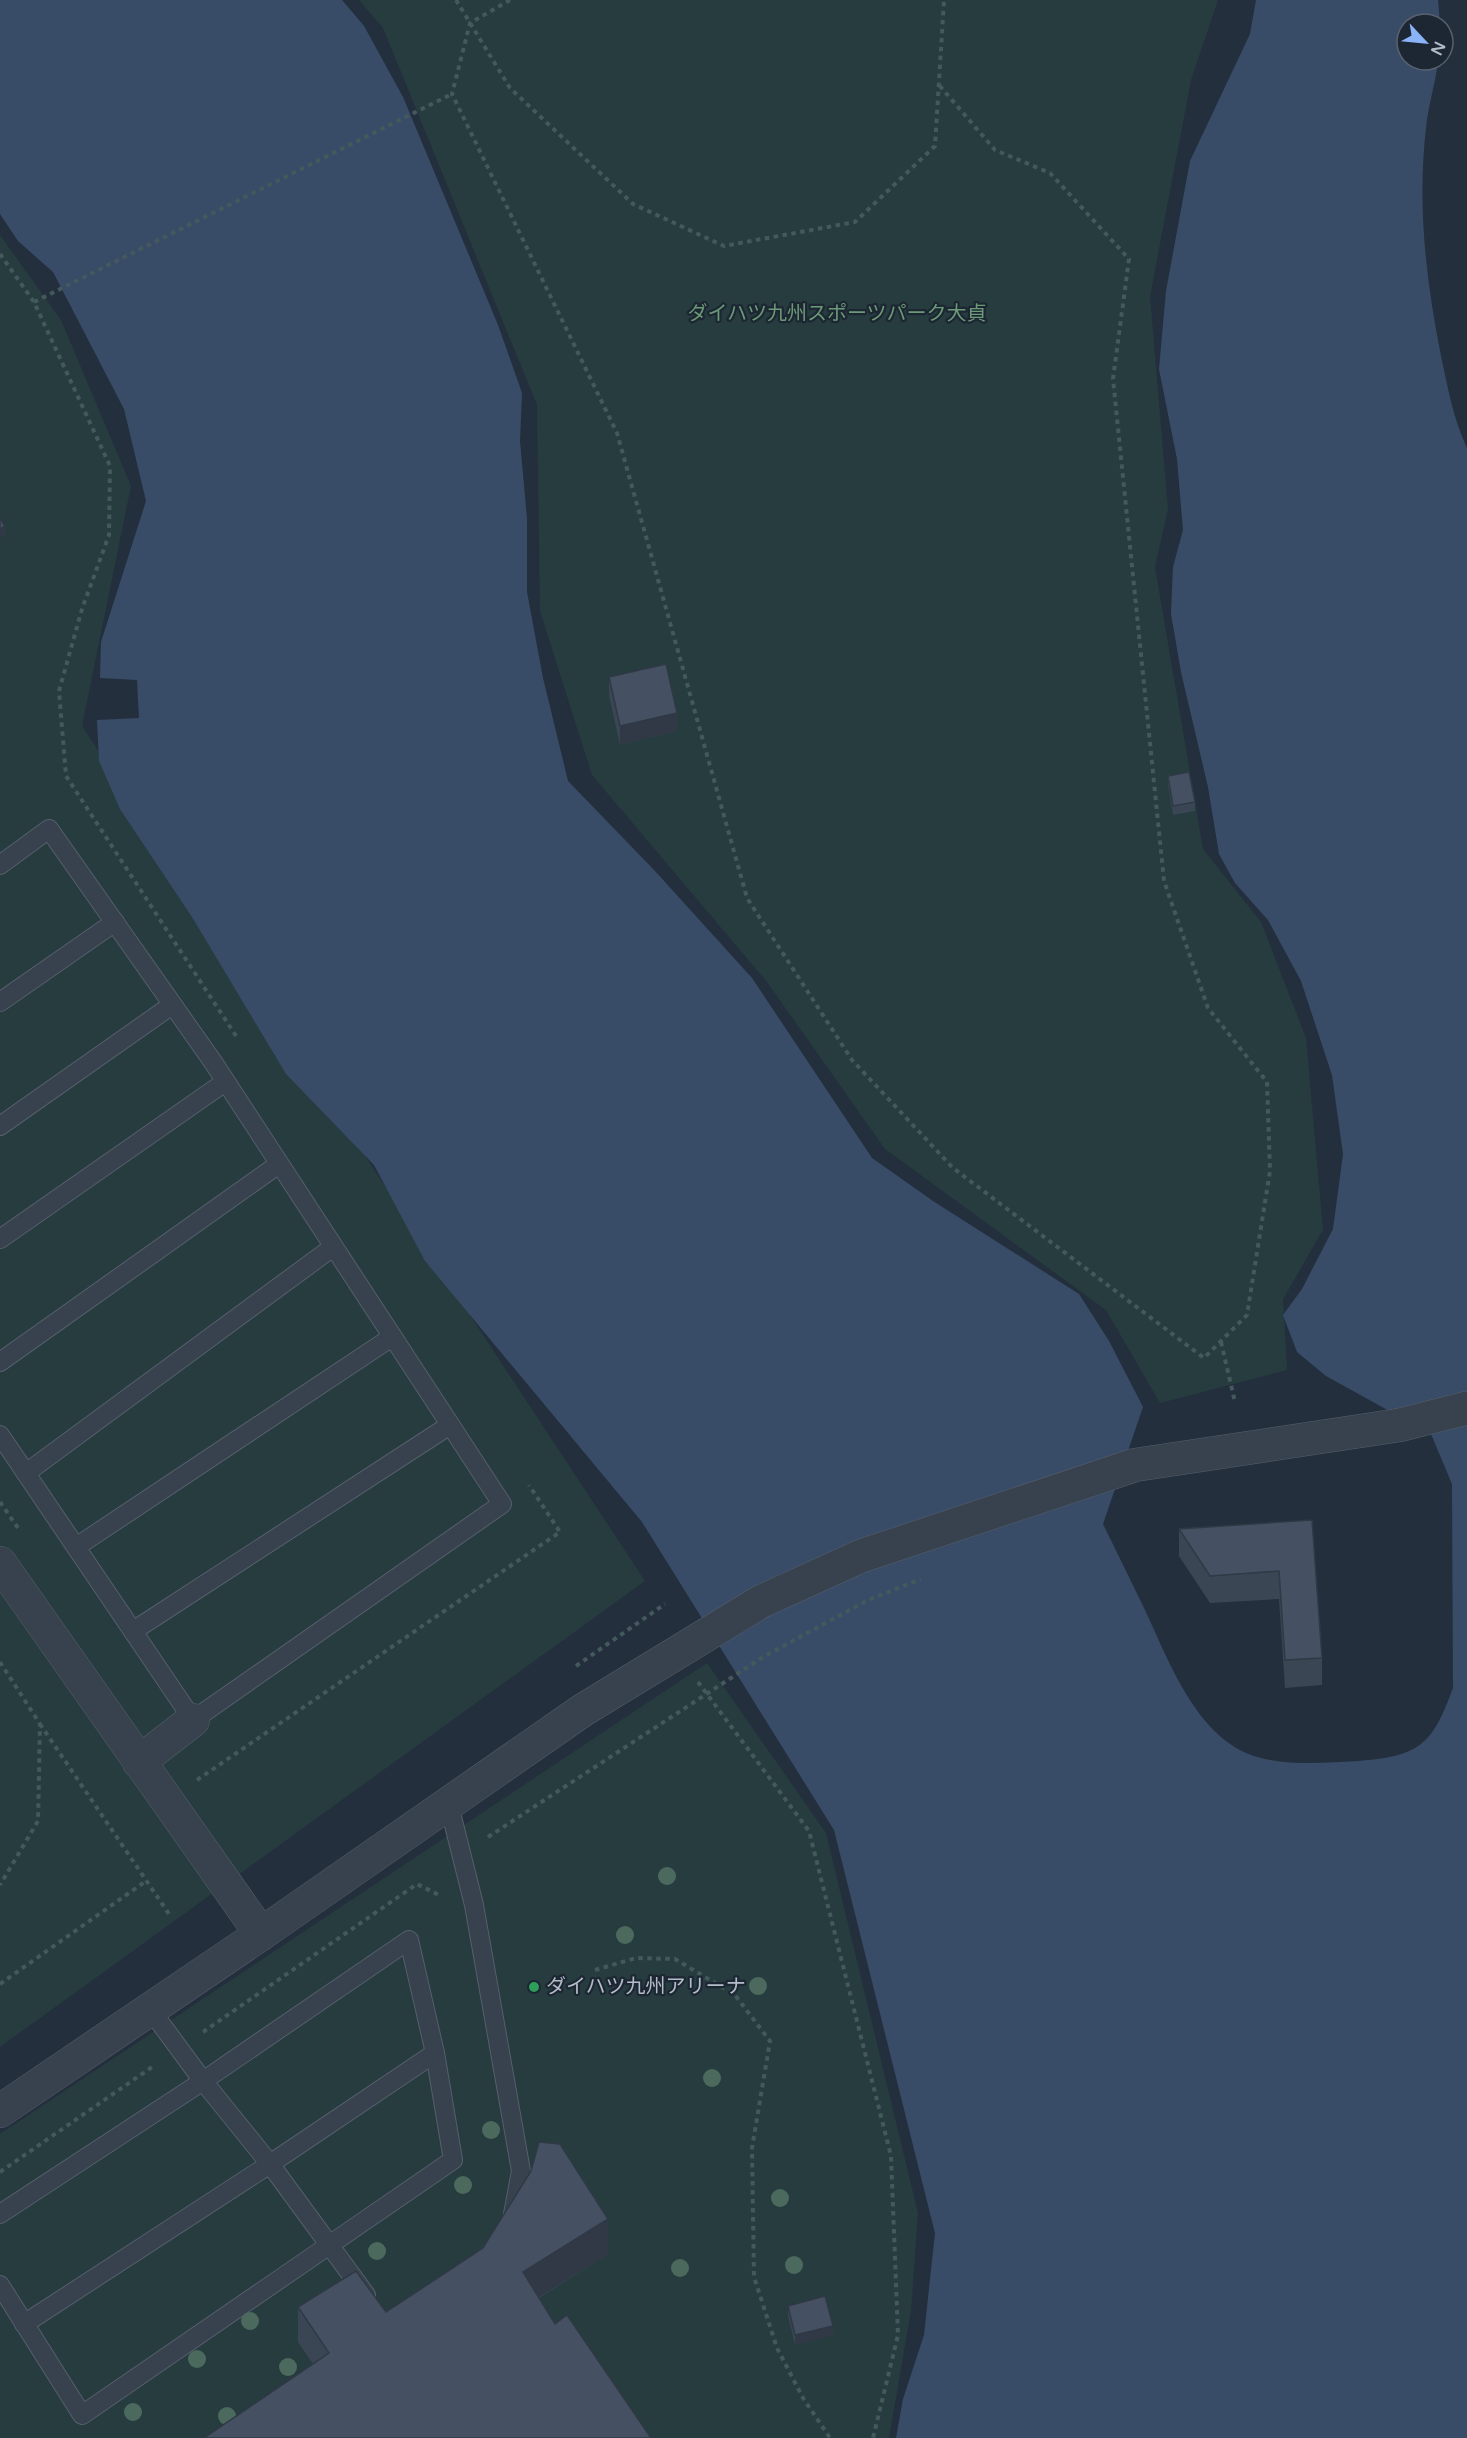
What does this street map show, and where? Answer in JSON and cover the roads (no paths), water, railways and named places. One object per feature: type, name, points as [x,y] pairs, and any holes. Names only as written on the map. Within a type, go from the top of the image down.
[{"type":"street","points":[[0,2111],[261,1934],[583,1710],[760,1602],[861,1556],[1135,1465],[1400,1425],[1467,1408]]},
{"type":"street","points":[[0,1563],[261,1934]]},
{"type":"street","points":[[139,1762],[193,1720]]},
{"type":"lane","points":[[0,865],[49,829],[225,1082],[502,1504],[193,1720],[0,1435]]},
{"type":"lane","points":[[0,1002],[115,922]]},
{"type":"lane","points":[[0,1126],[172,1005]]},
{"type":"lane","points":[[0,1239],[225,1082]]},
{"type":"lane","points":[[0,1362],[279,1164]]},
{"type":"lane","points":[[26,1473],[333,1247]]},
{"type":"lane","points":[[76,1547],[392,1336]]},
{"type":"lane","points":[[133,1631],[450,1425]]},
{"type":"lane","points":[[449,1804],[474,1905],[521,2171],[515,2211],[502,2230]]},
{"type":"lane","points":[[0,2214],[203,2081],[409,1940],[435,2053],[453,2160],[82,2415],[0,2285]]},
{"type":"lane","points":[[150,2009],[203,2081],[270,2164],[374,2305]]},
{"type":"lane","points":[[24,2324],[270,2164],[435,2053]]},
{"type":"water","points":[[0,0],[342,0],[364,26],[403,97],[498,325],[522,393],[520,441],[527,519],[527,592],[543,678],[568,781],[655,871],[752,978],[872,1158],[933,1201],[1079,1294],[1109,1341],[1143,1407],[1103,1524],[1174,1673],[1200,1714],[1216,1732],[1234,1746],[1254,1756],[1306,1763],[1379,1759],[1396,1756],[1421,1744],[1438,1723],[1453,1688],[1452,1484],[1431,1434],[1326,1376],[1297,1352],[1283,1315],[1302,1289],[1333,1229],[1343,1154],[1332,1075],[1301,981],[1268,920],[1235,883],[1219,854],[1208,787],[1181,672],[1171,614],[1173,567],[1183,530],[1177,459],[1159,369],[1166,291],[1190,161],[1250,34],[1256,0],[1438,0],[1439,12],[1395,12],[1395,72],[1437,72],[1427,119],[1423,157],[1424,242],[1441,356],[1454,414],[1467,448],[1467,2438],[896,2438],[903,2399],[924,2335],[935,2233],[834,1830],[642,1522],[425,1261],[374,1165],[286,1074],[192,917],[120,809],[99,761],[97,720],[139,718],[137,680],[100,678],[101,642],[146,501],[124,409],[53,272],[18,241],[0,214]]},
{"type":"place","name":"ダイハツ九州アリーナ","points":[[534,1987]]},
{"type":"park label","name":"ダイハツ九州スポーツパーク大貞","points":[[837,314]]}]
